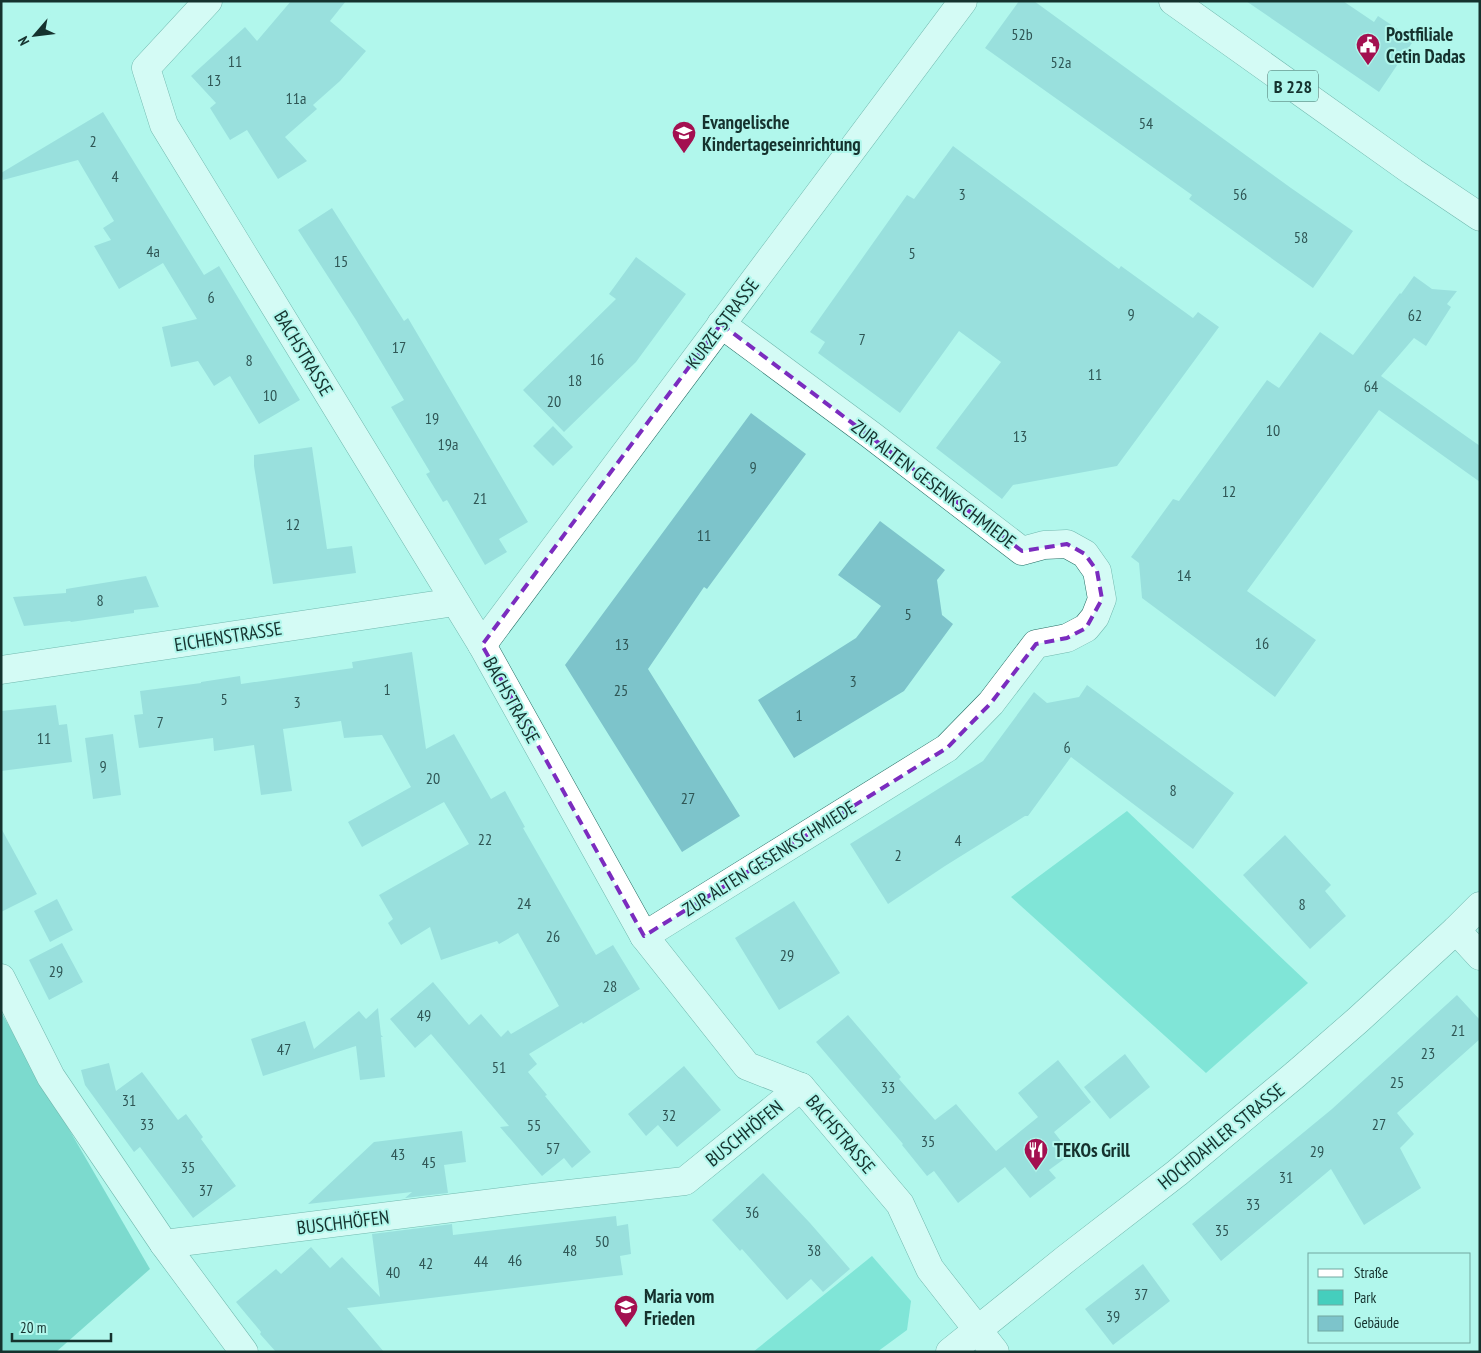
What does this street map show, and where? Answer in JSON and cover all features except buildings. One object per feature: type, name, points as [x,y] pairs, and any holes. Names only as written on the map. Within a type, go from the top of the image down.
[{"type":"street","name":"BACHSTRASSE","points":[[208,1],[146,68],[164,125],[482,645],[644,936],[747,1066],[802,1087],[900,1204],[930,1269],[995,1352]]},
{"type":"street","name":"KURZE STRASSE","points":[[482,645],[963,1]]},
{"type":"street","name":"B 228","points":[[1173,1],[1480,217]]},
{"type":"street","name":"ZUR ALTEN GESENKSCHMIEDE","points":[[644,936],[947,748],[991,703],[1036,644],[1068,638],[1086,628],[1096,616],[1102,599],[1097,571],[1085,554],[1067,544],[1044,545],[1022,551],[870,434],[721,324]]},
{"type":"street","name":"EICHENSTRASSE","points":[[1,670],[455,602]]},
{"type":"street","name":"HOCHDAHLER STRASSE","points":[[950,1352],[1067,1258],[1177,1174],[1296,1074],[1456,930],[1480,906]]},
{"type":"street","points":[[1456,930],[1480,956]]},
{"type":"street","points":[[1,978],[51,1077],[164,1244],[244,1352]]},
{"type":"street","name":"BUSCHHÖFEN","points":[[164,1244],[685,1181],[802,1087]]},
{"type":"highlighted area","points":[[721,324],[1022,551],[1067,544],[1085,554],[1097,571],[1102,599],[1086,628],[1067,638],[1036,644],[991,703],[947,748],[644,936],[482,645]]},
{"type":"green space","points":[[1127,811],[1308,983],[1206,1073],[1011,897]]},
{"type":"green space","points":[[1,1012],[150,1269],[56,1352],[1,1352]]},
{"type":"green space","points":[[872,1256],[911,1301],[907,1330],[877,1352],[753,1352]]},
{"type":"place","name":"Postfiliale Cetin Dadas","points":[[1368,66]]},
{"type":"place","name":"Evangelische Kindertageseinrichtung","points":[[684,154]]},
{"type":"place","name":"TEKOs Grill","points":[[1036,1171]]},
{"type":"place","name":"Maria vom Frieden","points":[[626,1328]]}]
